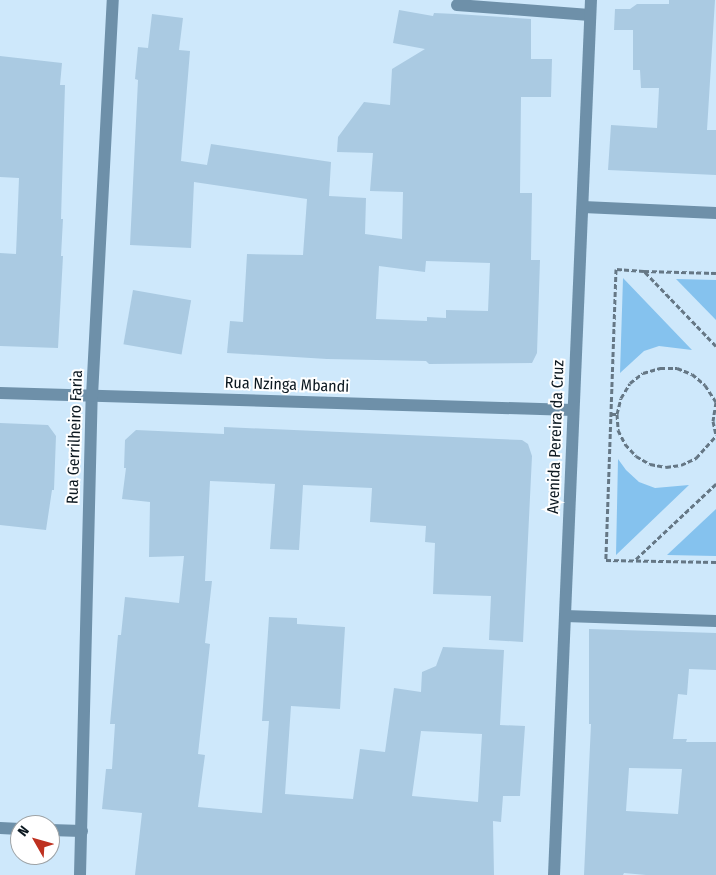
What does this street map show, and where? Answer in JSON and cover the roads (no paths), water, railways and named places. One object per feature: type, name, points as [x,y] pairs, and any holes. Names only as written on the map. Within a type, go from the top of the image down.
[{"type":"street","name":"Rua Gerrilheiro Faria","points":[[80,875],[92,396],[113,0]]},
{"type":"street","name":"Avenida Pereira da Cruz","points":[[554,875],[591,0]]},
{"type":"street","points":[[457,5],[590,15]]},
{"type":"street","points":[[583,207],[716,213]]},
{"type":"street","name":"Rua Nzinga Mbandi","points":[[0,393],[574,410]]},
{"type":"street","points":[[565,616],[716,621]]},
{"type":"street","points":[[60,830],[82,831]]}]
